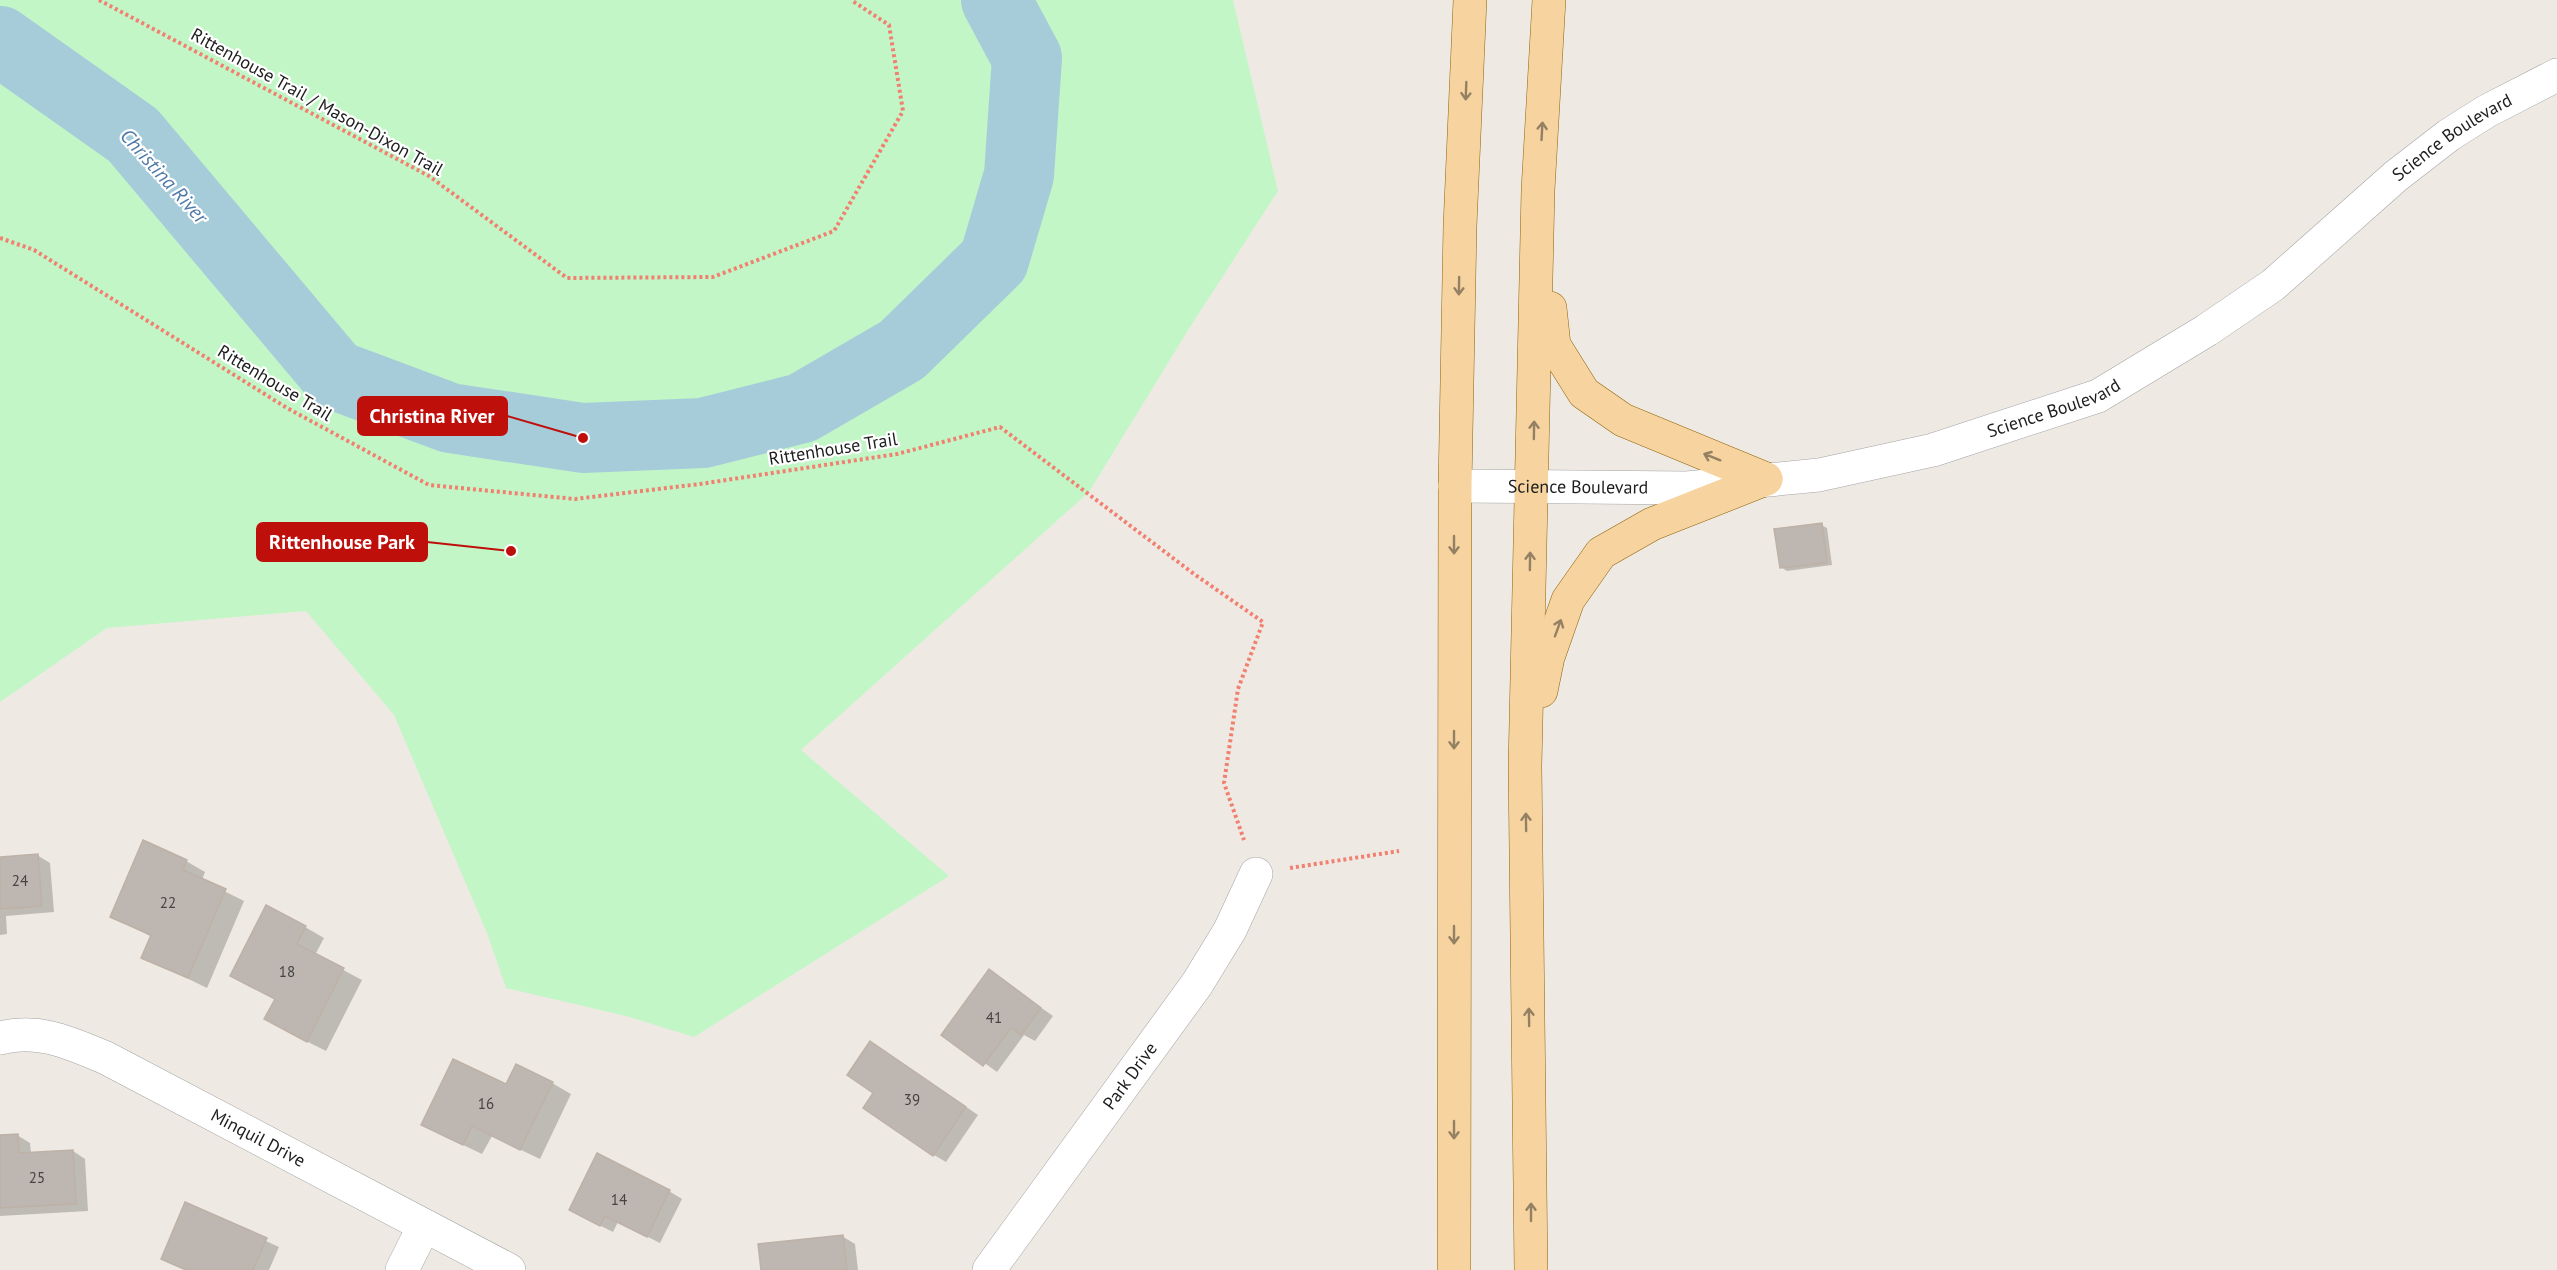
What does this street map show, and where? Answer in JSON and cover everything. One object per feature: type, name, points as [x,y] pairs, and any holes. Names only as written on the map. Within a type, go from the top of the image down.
[{"type":"main road","points":[[1454,1270],[1455,486],[1460,226],[1470,0]]},
{"type":"main road","points":[[1531,1270],[1525,766],[1538,190],[1549,0]]},
{"type":"main road","points":[[1538,190],[1554,345],[1584,393],[1623,420],[1766,479]]},
{"type":"main road","points":[[1525,766],[1548,657],[1568,600],[1601,553],[1652,524],[1766,479]]},
{"type":"street","name":"Science Boulevard","points":[[1455,486],[1687,488],[1819,475],[1933,450],[2098,396],[2207,330],[2273,285],[2396,176],[2449,135],[2487,111],[2557,75]]},
{"type":"street","name":"Park Drive","points":[[989,1270],[1197,984],[1230,930],[1256,874]]},
{"type":"street","name":"Minquil Drive","points":[[0,1038],[16,1034],[46,1035],[106,1058],[509,1270]]},
{"type":"street","points":[[402,1270],[424,1226]]},
{"type":"path","name":"Rittenhouse Trail / Mason-Dixon Trail","points":[[99,0],[429,176],[567,278],[713,277],[834,231],[903,111],[889,25],[851,0]]},
{"type":"path","name":"Rittenhouse Trail","points":[[0,238],[34,250],[287,408],[429,485],[575,499],[700,484],[897,454],[1000,427],[1194,574],[1263,622],[1238,689],[1224,783],[1256,874]]},
{"type":"path","points":[[1256,874],[1399,851]]},
{"type":"green space","points":[[0,0],[1233,0],[1278,191],[1190,327],[1089,492],[801,750],[949,876],[694,1037],[626,1016],[506,988],[487,933],[394,715],[306,611],[107,628],[0,702]]},
{"type":"building","points":[[1822,523],[1827,563],[1780,568],[1774,529]]},
{"type":"building","points":[[143,840],[187,860],[183,870],[226,889],[188,978],[141,958],[151,935],[110,917]]},
{"type":"building","points":[[38,854],[42,906],[0,909],[0,857]]},
{"type":"building","points":[[266,905],[306,926],[297,944],[344,968],[307,1042],[264,1019],[275,999],[230,976]]},
{"type":"building","points":[[989,969],[1041,1008],[1021,1035],[1011,1028],[983,1066],[941,1035]]},
{"type":"building","points":[[870,1041],[966,1107],[933,1156],[863,1108],[873,1093],[847,1075]]},
{"type":"building","points":[[453,1059],[506,1084],[516,1064],[553,1082],[520,1150],[472,1126],[463,1145],[421,1125]]},
{"type":"building","points":[[18,1134],[19,1153],[73,1150],[76,1204],[0,1208],[0,1135]]},
{"type":"building","points":[[597,1153],[670,1190],[647,1237],[605,1216],[600,1226],[569,1210]]},
{"type":"building","points":[[185,1202],[267,1238],[253,1270],[186,1270],[161,1259]]},
{"type":"building","points":[[843,1235],[847,1270],[761,1270],[758,1244]]},
{"type":"waterway","name":"Christina River","points":[[0,41],[133,135],[335,375],[450,418],[583,438],[703,433],[802,408],[902,350],[994,260],[1019,175],[1027,58],[996,0]]},
{"type":"place","name":"Christina River","points":[[583,438]]},
{"type":"place","name":"Rittenhouse Park","points":[[511,551]]}]
